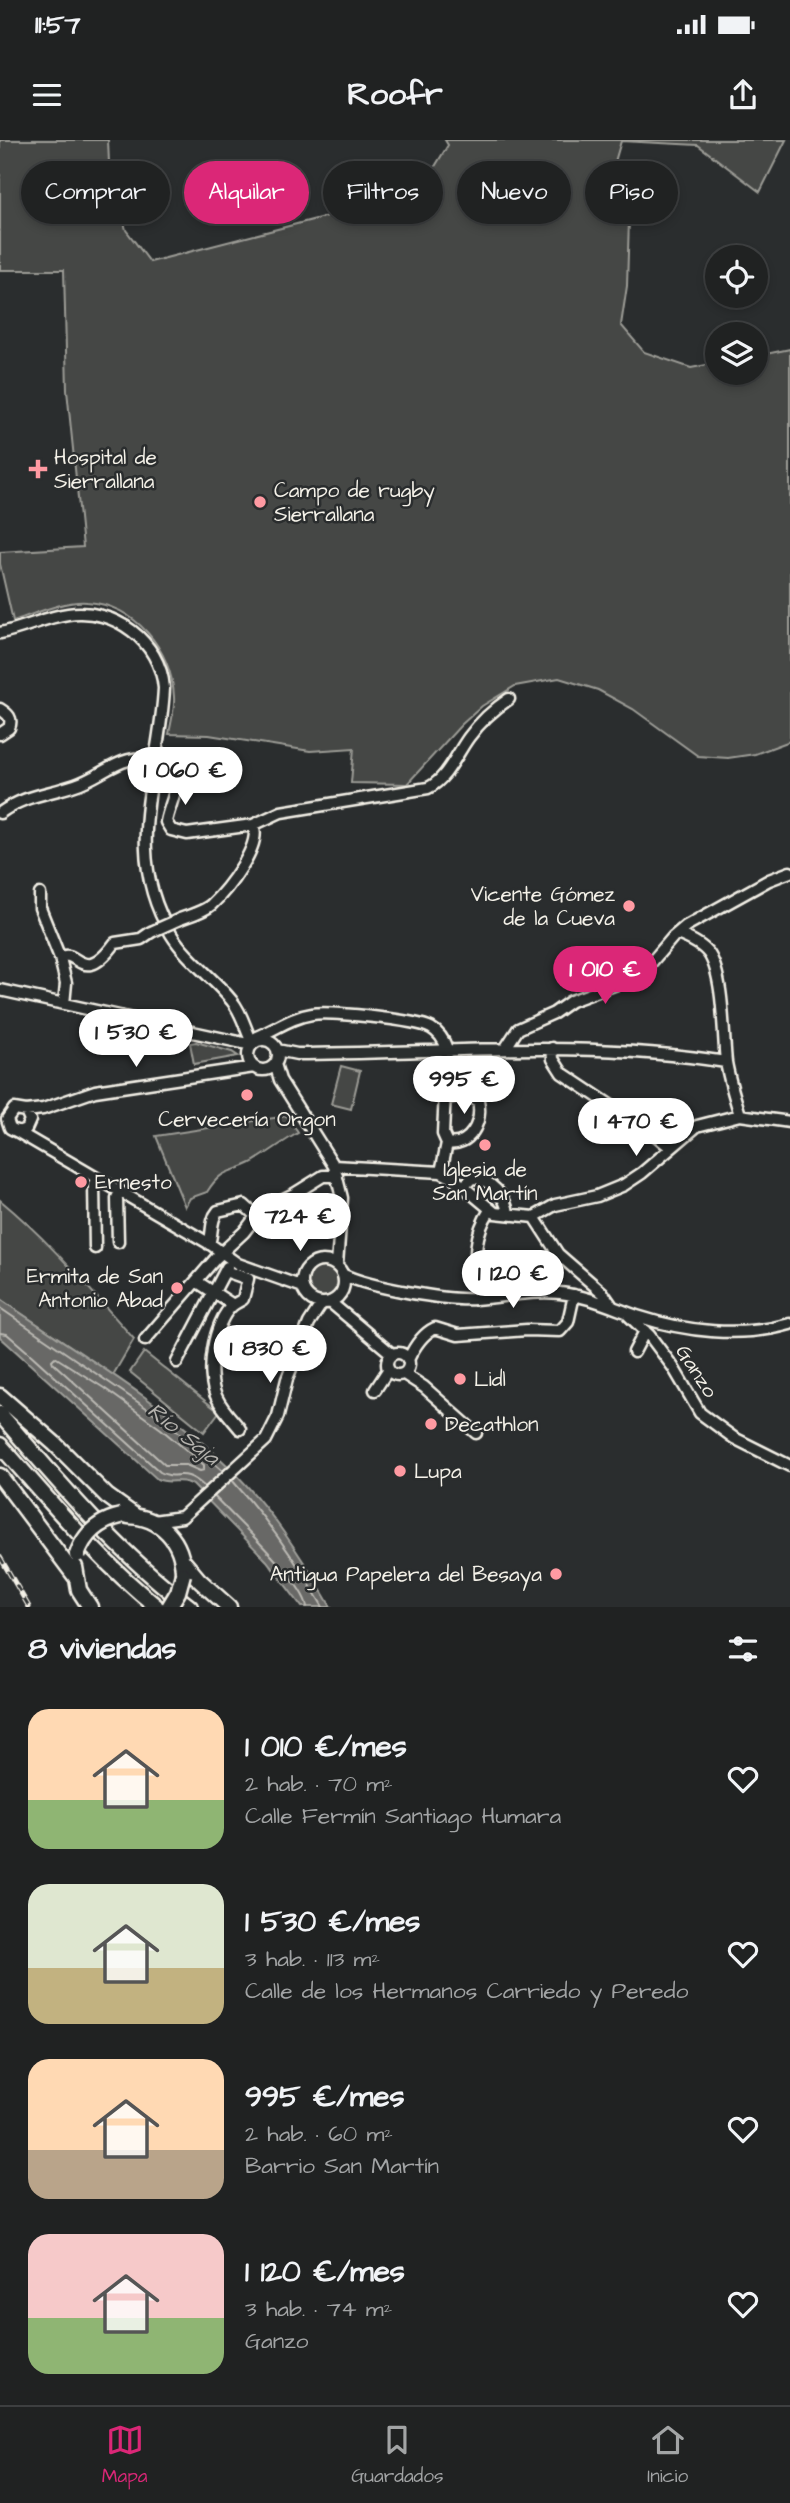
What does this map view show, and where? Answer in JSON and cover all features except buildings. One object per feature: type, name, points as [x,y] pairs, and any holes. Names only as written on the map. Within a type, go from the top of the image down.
[{"type":"highway","points":[[0,1396],[55,1444],[128,1516]]},
{"type":"highway","points":[[0,1414],[108,1536],[190,1607]]},
{"type":"highway","points":[[0,1444],[86,1542],[157,1607]]},
{"type":"highway","points":[[0,1476],[58,1550],[90,1607]]},
{"type":"highway","points":[[75,1576],[77,1555],[82,1543],[90,1532],[102,1523],[128,1516],[153,1521],[169,1533],[176,1543],[183,1567],[178,1592],[169,1607]]},
{"type":"highway","points":[[183,1567],[229,1607]]},
{"type":"street","points":[[0,633],[82,612],[103,615],[123,624],[141,638],[153,654],[163,677],[164,700],[145,816],[146,866],[154,898],[171,934],[195,965],[232,1001],[245,1024],[253,1049]]},
{"type":"street","points":[[0,813],[44,792],[88,781],[106,768],[123,761],[155,760],[174,770],[176,776],[166,822],[171,830],[187,834],[253,825],[281,812],[428,788],[442,777],[471,734],[509,699]]},
{"type":"street","points":[[0,709],[11,719],[9,728],[0,734]]},
{"type":"street","points":[[60,958],[65,954],[86,965],[95,964],[106,956],[115,943],[141,939],[210,906],[246,860],[256,835],[253,825]]},
{"type":"street","points":[[505,1049],[518,1029],[554,1013],[571,1001],[620,984],[640,973],[677,934],[701,917],[724,907],[769,880],[790,872]]},
{"type":"street","points":[[40,894],[40,908],[60,958],[66,990],[64,1004]]},
{"type":"street","points":[[677,934],[698,944],[709,954],[713,964],[723,1007],[726,1062],[740,1115]]},
{"type":"street","points":[[0,990],[220,1039],[253,1049],[269,1041],[279,1078],[337,1175],[342,1216],[337,1265]]},
{"type":"street","points":[[14,1130],[26,1129],[28,1118],[43,1109],[95,1091],[240,1069],[253,1049],[274,1030],[289,1021],[321,1012],[428,1026],[442,1037],[447,1049],[443,1134],[447,1143],[441,1172]]},
{"type":"street","points":[[234,1041],[245,1024]]},
{"type":"street","points":[[220,1039],[234,1041],[274,1061],[297,1054],[552,1048],[637,1051],[726,1062]]},
{"type":"street","points":[[552,1048],[553,1059],[562,1073],[671,1148]]},
{"type":"street","points":[[445,1098],[469,1095],[478,1101],[480,1111],[477,1125],[467,1138],[459,1144],[447,1143]]},
{"type":"street","points":[[14,1130],[5,1115],[20,1109],[28,1118],[29,1133],[33,1141]]},
{"type":"street","points":[[177,1363],[231,1260],[235,1240],[261,1210],[323,1176],[337,1175],[350,1168],[441,1172],[495,1213],[534,1217],[555,1205],[597,1196],[624,1185],[697,1126],[740,1115],[790,1122]]},
{"type":"street","points":[[0,1123],[216,1246],[231,1260],[303,1287]]},
{"type":"street","points":[[337,1175],[350,1168]]},
{"type":"street","points":[[95,1248],[93,1184],[97,1178]]},
{"type":"street","points":[[463,1187],[471,1178],[482,1179],[504,1198],[508,1214]]},
{"type":"street","points":[[118,1242],[117,1198],[120,1192]]},
{"type":"street","points":[[216,1246],[212,1236],[213,1218],[218,1211],[244,1206],[256,1216]]},
{"type":"street","points":[[477,1288],[475,1245],[480,1227],[490,1210]]},
{"type":"street","name":"Ganzo","points":[[534,1217],[558,1254],[647,1333],[673,1367],[700,1412],[712,1423],[752,1448],[790,1466]]},
{"type":"street","points":[[145,1340],[197,1282],[216,1246],[235,1240]]},
{"type":"street","points":[[153,1521],[182,1517],[248,1458],[272,1431],[293,1362],[309,1323],[311,1300],[303,1287],[303,1276],[311,1264],[322,1260],[338,1240]]},
{"type":"street","points":[[322,1260],[337,1265],[344,1275],[342,1292],[347,1315]]},
{"type":"street","points":[[225,1271],[248,1279],[243,1299],[233,1306],[224,1318],[211,1357],[211,1375],[216,1398],[240,1429]]},
{"type":"street","name":"Ganzo","points":[[344,1275],[370,1285],[461,1299],[530,1293],[574,1295],[659,1323],[725,1332],[768,1331],[790,1324]]},
{"type":"street","points":[[279,1278],[303,1276]]},
{"type":"street","points":[[197,1282],[233,1306]]},
{"type":"street","name":"Ganzo","points":[[342,1292],[356,1286],[370,1285]]},
{"type":"street","points":[[309,1323],[326,1303],[342,1292]]},
{"type":"street","points":[[377,1388],[427,1333],[435,1328],[458,1335],[527,1330],[561,1331],[568,1322],[574,1295]]},
{"type":"street","points":[[311,1300],[326,1303],[347,1315],[476,1433]]},
{"type":"street","name":"Ganzo","points":[[634,1352],[647,1333],[659,1323]]},
{"type":"street","points":[[176,1543],[182,1517]]},
{"type":"shaded area","points":[[0,140],[108,140],[109,161],[21,161],[21,224],[124,224],[150,262],[297,224],[309,224],[309,221],[323,217],[323,224],[443,224],[443,161],[438,161],[448,145],[445,140],[786,140],[760,192],[698,145],[621,141],[615,161],[585,161],[585,224],[629,224],[627,286],[621,325],[644,352],[691,368],[705,365],[705,385],[768,385],[768,354],[790,349],[790,741],[755,754],[728,758],[698,756],[633,709],[598,690],[559,678],[515,686],[482,706],[407,784],[351,783],[354,748],[310,751],[209,735],[169,734],[174,697],[172,680],[158,647],[135,621],[104,605],[78,602],[13,621],[0,564],[0,552],[83,547],[67,390],[64,270],[0,270]]},
{"type":"shaded area","points":[[196,1042],[238,1056],[194,1064],[190,1043]]},
{"type":"shaded area","points":[[341,1066],[360,1071],[351,1109],[331,1104]]},
{"type":"shaded area","points":[[287,1116],[298,1133],[251,1163],[222,1175],[207,1192],[190,1198],[185,1207],[156,1136]]},
{"type":"shaded area","points":[[0,1200],[53,1249],[134,1339],[113,1375],[0,1299]]},
{"type":"shaded area","points":[[323,1267],[334,1271],[338,1282],[334,1293],[323,1297],[312,1293],[308,1282],[312,1271]]},
{"type":"shaded area","points":[[144,1352],[219,1412],[204,1432],[130,1372]]},
{"type":"water","name":"Río Saja","points":[[0,1299],[146,1398],[228,1466],[284,1533],[331,1607],[302,1607],[267,1561],[193,1485],[157,1479],[0,1337]]},
{"type":"railway","points":[[0,1557],[29,1607]]},
{"type":"place","name":"Hospital de Sierrallana","points":[[38,469]]},
{"type":"place","name":"Campo de rugby Sierrallana","points":[[260,502]]},
{"type":"place","name":"Vicente Gómez de la Cueva","points":[[629,906]]},
{"type":"place","name":"Cervecería Orgon","points":[[247,1095]]},
{"type":"place","name":"Iglesia de San Martín","points":[[485,1145]]},
{"type":"place","name":"Ernesto","points":[[81,1182]]},
{"type":"place","name":"Ermita de San Antonio Abad","points":[[177,1288]]},
{"type":"place","name":"Lidl","points":[[460,1379]]},
{"type":"place","name":"Decathlon","points":[[431,1424]]},
{"type":"place","name":"Lupa","points":[[400,1471]]},
{"type":"place","name":"Antigua Papelera del Besaya","points":[[556,1574]]}]
